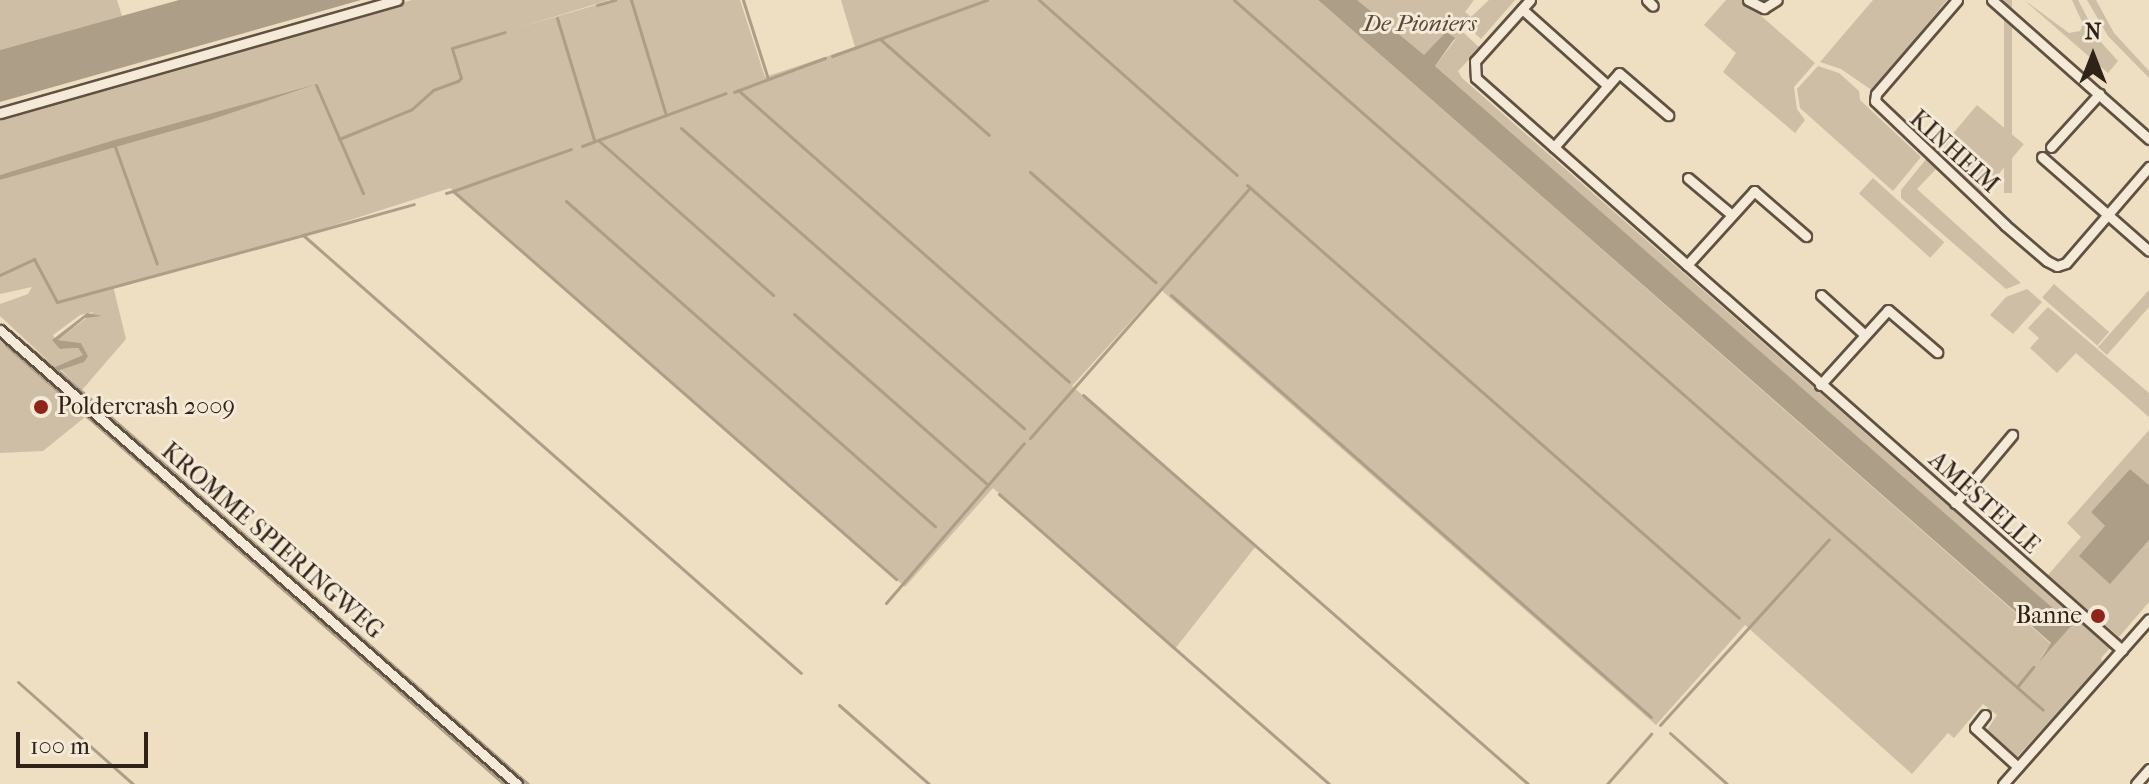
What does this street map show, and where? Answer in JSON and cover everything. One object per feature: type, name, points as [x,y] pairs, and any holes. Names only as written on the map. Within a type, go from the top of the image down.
[{"type":"street","points":[[0,113],[397,0]]},
{"type":"street","points":[[1530,0],[1522,9],[1608,86]]},
{"type":"street","points":[[1748,0],[1764,8],[1777,0]]},
{"type":"street","name":"KINHEIM","points":[[1957,0],[1876,94],[1878,109],[2057,266],[2066,263],[2149,167]]},
{"type":"street","points":[[1992,0],[2149,139]]},
{"type":"street","name":"AMESTELLE","points":[[1522,9],[1473,69],[1554,147],[2122,650]]},
{"type":"street","points":[[1554,147],[1619,73],[1668,115]]},
{"type":"street","points":[[2051,147],[2099,94]]},
{"type":"street","points":[[2042,157],[2149,251]]},
{"type":"street","points":[[1688,178],[1732,215]]},
{"type":"street","points":[[1687,265],[1754,191],[1806,236]]},
{"type":"street","points":[[1821,295],[1865,335]]},
{"type":"street","points":[[1820,385],[1888,310],[1937,352]]},
{"type":"street","name":"KROMME SPIERINGWEG","points":[[0,330],[517,784]]},
{"type":"street","points":[[1955,503],[2012,435]]},
{"type":"street","points":[[2003,784],[2149,620]]},
{"type":"street","points":[[1985,715],[1975,728],[2018,767]]},
{"type":"street","points":[[2136,784],[2149,769]]},
{"type":"green space","points":[[0,0],[117,0],[122,16],[0,50]]},
{"type":"green space","name":"De Pioniers","points":[[412,0],[609,0],[514,29],[613,0],[740,0],[765,77],[855,47],[841,0],[1318,0],[2051,644],[2038,660],[2071,625],[1435,66],[1456,39],[1423,58],[1353,0],[1474,0],[1465,12],[1471,17],[1489,0],[1515,0],[1481,39],[1458,18],[1453,23],[1480,48],[1458,71],[1462,78],[2110,648],[2101,658],[2103,663],[2017,757],[1987,730],[1997,715],[1983,704],[1954,738],[1948,733],[1912,774],[1745,625],[1656,725],[1160,289],[1072,386],[1256,546],[1174,650],[993,488],[905,587],[450,188],[266,247],[113,286],[126,339],[82,390],[60,369],[88,356],[81,343],[58,340],[94,312],[80,315],[53,335],[60,349],[78,348],[83,355],[55,367],[0,316],[0,304],[28,294],[32,287],[0,294],[0,180],[317,85],[0,175],[0,118]]},
{"type":"green space","points":[[1726,0],[1743,0],[1815,63],[1794,87],[1797,109],[1805,120],[1795,133],[1723,72],[1736,53],[1704,25]]},
{"type":"green space","points":[[1873,0],[1947,0],[1873,91],[1841,69],[1820,62]]},
{"type":"green space","points":[[2004,0],[2012,0],[2012,193],[2004,193]]},
{"type":"green space","points":[[2024,0],[2069,33],[2080,31],[2083,24],[2072,0],[2078,0],[2099,40],[2118,61],[2108,73]]},
{"type":"green space","points":[[2087,0],[2096,0],[2114,33],[2149,71],[2149,78],[2108,36]]},
{"type":"green space","points":[[1818,66],[1839,73],[1859,91],[1860,100],[1921,157],[1893,191],[1800,108],[1797,89]]},
{"type":"green space","points":[[1977,105],[2024,144],[1981,196],[1934,156]]},
{"type":"green space","points":[[1927,158],[1937,168],[1917,189],[2021,283],[2006,289],[1901,198],[1901,190]]},
{"type":"green space","points":[[1873,178],[1944,242],[1930,258],[1859,194]]},
{"type":"green space","points":[[2054,284],[2109,332],[2097,345],[2042,298]]},
{"type":"green space","points":[[2027,289],[2042,302],[2013,334],[1990,315],[2006,297]]},
{"type":"green space","points":[[2149,290],[2149,307],[2107,355],[2098,347]]},
{"type":"green space","points":[[2048,307],[2149,393],[2149,417],[2076,353],[2057,373],[2030,348],[2039,338],[2028,328]]},
{"type":"green space","points":[[0,334],[85,417],[43,451],[0,453]]},
{"type":"green space","points":[[2149,430],[2149,485],[2130,469],[2091,512],[2105,526],[2110,583],[2149,540],[2149,602],[2119,637],[2048,575],[2081,537],[2067,523]]},
{"type":"shaded area","points":[[179,0],[361,0],[0,102],[0,50]]},
{"type":"shaded area","points":[[1318,0],[1357,0],[1424,55],[1446,32],[1455,38],[1435,66],[2072,625],[2039,662],[2051,643]]},
{"type":"shaded area","points":[[317,84],[210,120],[0,180],[0,175],[111,141]]},
{"type":"shaded area","points":[[87,313],[102,316],[85,318],[58,340],[81,343],[88,356],[84,362],[57,371],[2,322],[55,367],[83,355],[78,348],[60,349],[52,340]]},
{"type":"shaded area","points":[[2130,469],[2149,485],[2149,540],[2110,584],[2079,556],[2105,526],[2091,512]]},
{"type":"waterway","points":[[597,5],[615,0]]},
{"type":"waterway","points":[[631,0],[666,115]]},
{"type":"waterway","points":[[743,0],[768,79]]},
{"type":"waterway","points":[[832,56],[987,0]]},
{"type":"waterway","points":[[1039,0],[1237,175]]},
{"type":"waterway","points":[[1234,0],[2043,710]]},
{"type":"waterway","points":[[557,18],[594,140]]},
{"type":"waterway","points":[[339,139],[412,109],[433,90],[458,81],[461,78],[452,48],[505,32]]},
{"type":"waterway","points":[[880,39],[989,135]]},
{"type":"waterway","points":[[734,92],[825,58]]},
{"type":"waterway","points":[[316,85],[363,193]]},
{"type":"waterway","points":[[738,90],[1069,382]]},
{"type":"waterway","points":[[582,146],[726,93]]},
{"type":"waterway","points":[[681,128],[1024,428]]},
{"type":"waterway","points":[[598,140],[773,295]]},
{"type":"waterway","points":[[114,144],[157,264]]},
{"type":"waterway","points":[[453,191],[571,149]]},
{"type":"waterway","points":[[1030,172],[1155,282]]},
{"type":"waterway","points":[[1247,185],[1739,618]]},
{"type":"waterway","points":[[1030,438],[1250,188]]},
{"type":"waterway","points":[[446,193],[453,191],[896,579]]},
{"type":"waterway","points":[[566,201],[935,526]]},
{"type":"waterway","points":[[303,235],[414,204]]},
{"type":"waterway","points":[[0,275],[34,259],[57,302],[303,235],[801,673]]},
{"type":"waterway","points":[[1171,295],[1651,717]]},
{"type":"waterway","points":[[794,314],[987,484]]},
{"type":"waterway","points":[[6,345],[504,784]]},
{"type":"waterway","points":[[56,369],[528,784]]},
{"type":"waterway","points":[[1083,395],[1528,784]]},
{"type":"waterway","points":[[886,603],[1024,443]]},
{"type":"waterway","points":[[999,494],[1329,784]]},
{"type":"waterway","points":[[1660,725],[1829,539]]},
{"type":"waterway","points":[[2017,687],[2033,667]]},
{"type":"waterway","points":[[18,682],[133,784]]},
{"type":"waterway","points":[[839,705],[929,784]]},
{"type":"waterway","points":[[1670,733],[1727,784]]},
{"type":"waterway","points":[[1607,784],[1651,734]]},
{"type":"place","name":"Poldercrash 2009","points":[[41,407]]},
{"type":"place","name":"Banne","points":[[2098,616]]}]
